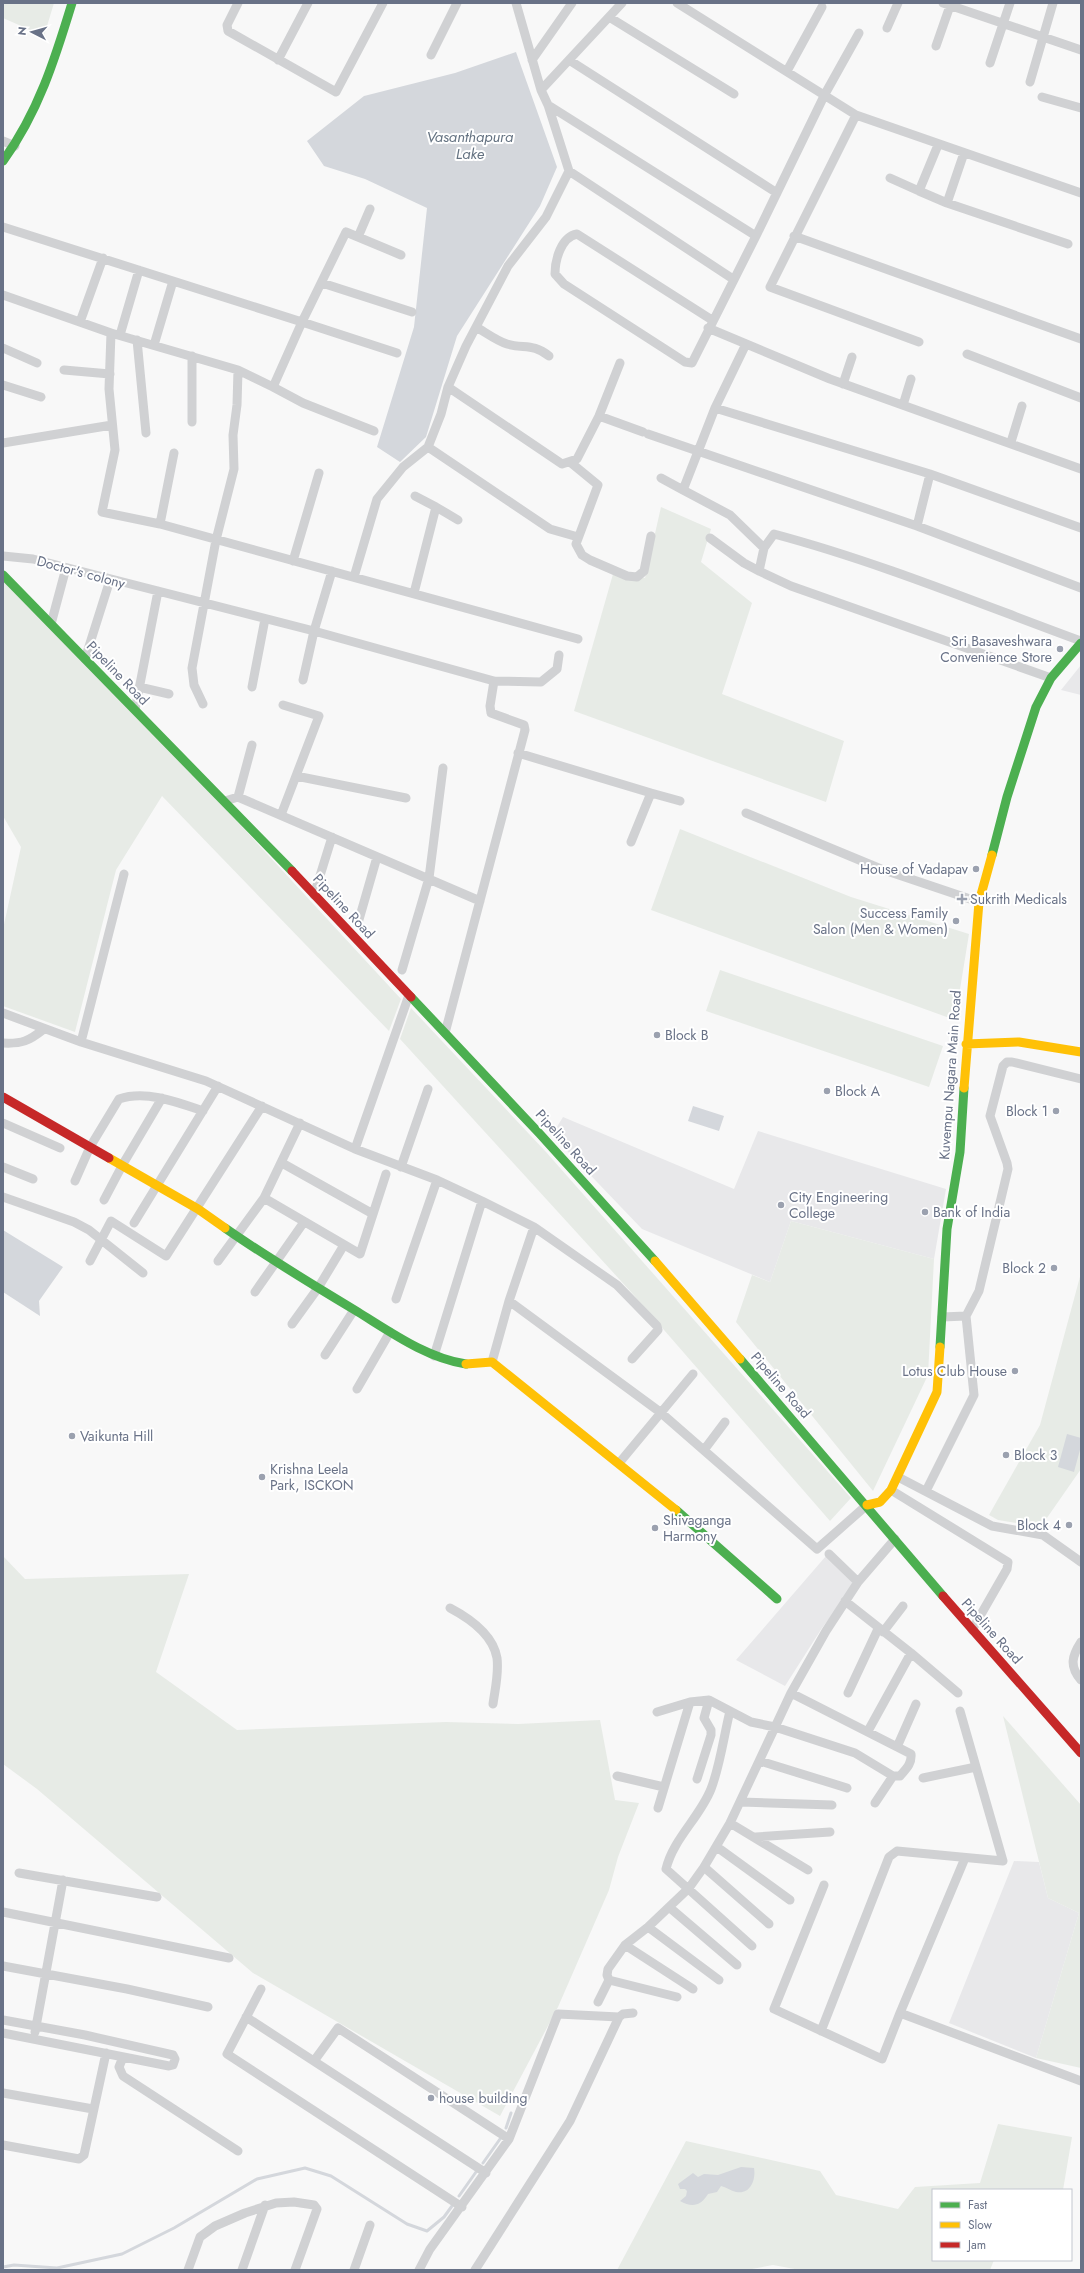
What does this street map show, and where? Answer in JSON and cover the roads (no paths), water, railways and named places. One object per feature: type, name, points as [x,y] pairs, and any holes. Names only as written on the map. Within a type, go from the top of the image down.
[{"type":"street","points":[[3,160],[15,146],[49,77],[72,3]]},
{"type":"street","points":[[238,3],[227,25],[228,31],[337,92],[383,3]]},
{"type":"street","points":[[278,60],[308,3]]},
{"type":"street","points":[[431,55],[458,3]]},
{"type":"street","points":[[516,3],[541,90],[548,105],[569,171],[733,279]]},
{"type":"street","points":[[532,60],[572,3]]},
{"type":"street","points":[[541,90],[622,3]]},
{"type":"street","points":[[678,3],[825,94],[856,115],[938,145],[1081,193]]},
{"type":"street","points":[[887,28],[898,3]]},
{"type":"street","points":[[990,63],[1010,3]]},
{"type":"street","points":[[1030,82],[1053,3]]},
{"type":"street","points":[[936,46],[948,4],[1081,50]]},
{"type":"street","points":[[787,71],[822,7]]},
{"type":"street","points":[[609,16],[734,94]]},
{"type":"street","points":[[859,33],[825,94],[756,236],[710,324],[692,363],[685,362],[564,284],[555,274],[555,264],[564,241],[570,235],[577,234],[710,324],[746,344],[843,384],[1011,442],[1081,469]]},
{"type":"street","points":[[569,60],[777,193]]},
{"type":"street","points":[[1042,97],[1081,108]]},
{"type":"street","points":[[548,105],[756,236]]},
{"type":"street","points":[[856,115],[794,236],[770,287],[919,342]]},
{"type":"street","points":[[3,141],[15,146]]},
{"type":"street","points":[[919,191],[938,145]]},
{"type":"street","points":[[947,203],[964,153]]},
{"type":"street","points":[[354,577],[377,499],[403,467],[428,447],[441,414],[448,387],[476,326],[508,266],[546,216],[569,171]]},
{"type":"street","points":[[890,178],[947,203],[1068,244]]},
{"type":"street","points":[[358,237],[370,209]]},
{"type":"street","points":[[3,226],[396,353]]},
{"type":"street","points":[[273,387],[302,322],[346,232],[401,256]]},
{"type":"street","points":[[794,236],[1081,339]]},
{"type":"street","points":[[80,322],[103,258]]},
{"type":"street","points":[[139,270],[116,334],[110,374],[112,425],[115,450],[102,512],[160,524],[578,639]]},
{"type":"street","points":[[154,346],[173,280]]},
{"type":"street","points":[[322,283],[412,312]]},
{"type":"street","points":[[3,295],[116,334],[238,370],[303,403],[374,431]]},
{"type":"street","points":[[476,326],[507,344],[529,345],[541,349],[549,356]]},
{"type":"street","points":[[137,340],[146,433]]},
{"type":"street","points":[[683,490],[715,408],[746,344]]},
{"type":"street","points":[[3,348],[37,363]]},
{"type":"street","points":[[967,354],[1081,398]]},
{"type":"street","points":[[192,356],[192,422]]},
{"type":"street","points":[[843,384],[852,357]]},
{"type":"street","points":[[448,387],[562,464],[577,459],[599,416],[620,364]]},
{"type":"street","points":[[64,370],[110,374]]},
{"type":"street","points":[[203,704],[194,684],[192,668],[216,540],[234,469],[233,435],[237,405],[238,370]]},
{"type":"street","points":[[903,405],[911,379]]},
{"type":"street","points":[[3,385],[41,397]]},
{"type":"street","points":[[1011,442],[1022,406]]},
{"type":"street","points":[[715,408],[930,474],[1081,528]]},
{"type":"street","points":[[599,416],[917,526],[1081,588]]},
{"type":"street","points":[[3,443],[112,425]]},
{"type":"street","points":[[428,447],[550,529],[578,537]]},
{"type":"street","points":[[160,524],[174,453]]},
{"type":"street","points":[[570,462],[598,485],[576,544],[582,555],[590,560],[632,577],[642,574],[644,570],[651,536]]},
{"type":"street","points":[[293,561],[319,473]]},
{"type":"street","points":[[917,526],[930,474]]},
{"type":"street","points":[[661,478],[730,515],[764,548]]},
{"type":"street","points":[[415,496],[458,520]]},
{"type":"street","points":[[414,593],[436,507]]},
{"type":"street","points":[[759,571],[764,548],[774,534],[851,557],[1081,642]]},
{"type":"street","points":[[710,538],[744,563],[791,586],[1051,678]]},
{"type":"street","name":"Doctor's colony","points":[[3,556],[33,559],[110,580],[314,631],[494,681],[541,682],[557,669],[560,654]]},
{"type":"street","points":[[51,624],[66,568]]},
{"type":"street","points":[[303,680],[314,631],[332,571]]},
{"type":"street","name":"Pipeline Road","points":[[3,575],[225,801],[539,1133],[700,1312],[866,1505],[894,1540],[1081,1753]]},
{"type":"street","points":[[85,659],[110,580]]},
{"type":"street","points":[[135,710],[158,592]]},
{"type":"street","points":[[252,687],[265,619]]},
{"type":"street","name":"Kuvempu Nagara Main Road","points":[[866,1505],[880,1502],[891,1490],[937,1392],[947,1229],[961,1145],[966,1044],[979,902],[990,856],[1036,707],[1051,678],[1081,642]]},
{"type":"street","points":[[445,1033],[525,728],[521,724],[491,713],[490,706],[494,681]]},
{"type":"street","points":[[139,687],[169,694]]},
{"type":"street","points":[[280,815],[319,716],[283,706]]},
{"type":"street","points":[[238,797],[252,745]]},
{"type":"street","points":[[518,753],[680,801]]},
{"type":"street","points":[[402,970],[429,878],[444,768]]},
{"type":"street","points":[[296,776],[406,798]]},
{"type":"street","points":[[631,842],[651,792]]},
{"type":"street","points":[[225,801],[238,797],[480,901]]},
{"type":"street","points":[[746,813],[881,869],[979,902]]},
{"type":"street","points":[[314,895],[332,837]]},
{"type":"street","points":[[358,923],[377,857]]},
{"type":"street","points":[[81,1042],[124,874]]},
{"type":"street","points":[[355,1149],[409,995]]},
{"type":"street","points":[[3,1013],[81,1042],[218,1086],[355,1149],[437,1180],[534,1227],[617,1285],[657,1326],[658,1330],[632,1359]]},
{"type":"street","points":[[3,1043],[19,1044],[34,1037],[44,1028]]},
{"type":"street","points":[[966,1044],[1019,1042],[1081,1052]]},
{"type":"street","points":[[926,1491],[974,1395],[966,1316],[979,1291],[1008,1169],[1008,1163],[990,1116],[1003,1066],[1007,1062],[1012,1062],[1081,1079]]},
{"type":"street","points":[[134,1224],[218,1086]]},
{"type":"street","points":[[401,1167],[428,1088]]},
{"type":"street","points":[[75,1181],[90,1147],[119,1099],[128,1096],[162,1098],[203,1111]]},
{"type":"street","points":[[3,1098],[123,1164],[198,1208],[276,1262],[390,1332],[434,1356],[468,1365],[492,1362],[620,1462],[777,1599]]},
{"type":"street","points":[[104,1200],[123,1164],[162,1098]]},
{"type":"street","points":[[90,1261],[111,1221],[166,1256],[262,1106]]},
{"type":"street","points":[[3,1123],[60,1148]]},
{"type":"street","points":[[218,1261],[264,1198],[300,1123]]},
{"type":"street","points":[[282,1163],[373,1214]]},
{"type":"street","points":[[3,1167],[33,1179]]},
{"type":"street","points":[[264,1198],[360,1254],[386,1174]]},
{"type":"street","points":[[396,1299],[437,1180]]},
{"type":"street","points":[[3,1197],[74,1222],[101,1239],[143,1273]]},
{"type":"street","points":[[434,1356],[482,1201]]},
{"type":"street","points":[[255,1292],[304,1222]]},
{"type":"street","points":[[492,1362],[508,1301],[534,1227]]},
{"type":"street","points":[[292,1324],[318,1288],[344,1245]]},
{"type":"street","points":[[508,1301],[660,1412],[817,1549],[866,1505]]},
{"type":"street","points":[[325,1355],[354,1310]]},
{"type":"street","points":[[942,1317],[966,1316]]},
{"type":"street","points":[[356,1389],[390,1332]]},
{"type":"street","points":[[620,1462],[693,1374]]},
{"type":"street","points":[[704,1450],[725,1422]]},
{"type":"street","points":[[898,1477],[992,1526],[1042,1535],[1081,1562]]},
{"type":"street","points":[[891,1490],[1008,1562],[1008,1569],[972,1630]]},
{"type":"street","points":[[598,2002],[609,1980],[607,1976],[608,1969],[625,1945],[648,1927],[689,1888],[717,1847],[741,1802],[791,1693],[844,1602],[858,1582],[894,1540]]},
{"type":"street","points":[[830,1554],[858,1582]]},
{"type":"street","points":[[844,1602],[911,1653],[958,1693]]},
{"type":"street","points":[[848,1693],[881,1630],[903,1606]]},
{"type":"street","points":[[450,1608],[468,1618],[482,1632],[497,1657],[497,1674],[493,1704]]},
{"type":"street","points":[[1081,1642],[1072,1661],[1075,1672],[1081,1680]]},
{"type":"street","points":[[868,1731],[911,1653]]},
{"type":"street","points":[[658,1712],[690,1702],[709,1700],[751,1722],[775,1727],[855,1753],[893,1776],[900,1776],[912,1761],[911,1754],[791,1693]]},
{"type":"street","points":[[697,1779],[711,1735],[711,1730],[704,1722],[709,1700]]},
{"type":"street","points":[[658,1808],[690,1702]]},
{"type":"street","points":[[898,1747],[916,1704]]},
{"type":"street","points":[[730,1711],[711,1789],[691,1825],[670,1855],[666,1869],[752,1946]]},
{"type":"street","points":[[821,2031],[889,1856],[896,1851],[1003,1861],[960,1711]]},
{"type":"street","points":[[760,1761],[847,1788]]},
{"type":"street","points":[[924,1778],[976,1767]]},
{"type":"street","points":[[618,1776],[664,1787]]},
{"type":"street","points":[[875,1803],[893,1776]]},
{"type":"street","points":[[741,1802],[781,1805],[832,1805]]},
{"type":"street","points":[[730,1823],[756,1837],[808,1870]]},
{"type":"street","points":[[756,1837],[830,1832]]},
{"type":"street","points":[[717,1847],[790,1900]]},
{"type":"street","points":[[824,1885],[774,2009],[882,2059],[965,1858]]},
{"type":"street","points":[[704,1867],[769,1924]]},
{"type":"street","points":[[19,1873],[157,1898]]},
{"type":"street","points":[[34,2039],[64,1880]]},
{"type":"street","points":[[669,1907],[737,1965]]},
{"type":"street","points":[[3,1912],[229,1958]]},
{"type":"street","points":[[648,1927],[719,1980]]},
{"type":"street","points":[[625,1945],[693,1989]]},
{"type":"street","points":[[3,1966],[127,1989],[208,2007]]},
{"type":"street","points":[[609,1980],[677,1997]]},
{"type":"street","points":[[261,1989],[227,2054],[462,2207]]},
{"type":"street","points":[[900,2013],[1081,2081]]},
{"type":"street","points":[[419,2270],[430,2249],[510,2139],[558,2014],[619,2017],[623,2014],[633,2014]]},
{"type":"street","points":[[246,2017],[486,2173]]},
{"type":"street","points":[[475,2270],[570,2121],[619,2017]]},
{"type":"street","points":[[3,2020],[129,2044],[173,2055],[175,2059],[173,2064],[169,2066],[3,2033]]},
{"type":"street","points":[[314,2061],[338,2028],[510,2139]]},
{"type":"street","points":[[3,2145],[79,2158],[84,2155],[106,2053]]},
{"type":"street","points":[[123,2057],[119,2067],[123,2076],[238,2151]]},
{"type":"street","points":[[3,2093],[93,2109]]},
{"type":"street","points":[[188,2270],[197,2243],[207,2231],[265,2205],[294,2202],[314,2205],[316,2208],[295,2270]]},
{"type":"street","points":[[242,2270],[265,2205]]},
{"type":"street","points":[[354,2270],[370,2225]]},
{"type":"water","name":"Vasanthapura Lake","points":[[516,52],[557,167],[540,206],[457,336],[426,437],[400,462],[377,447],[414,327],[427,208],[365,179],[324,166],[307,141],[364,96],[455,73]]},
{"type":"water","points":[[693,1106],[724,1116],[719,1131],[688,1121]]},
{"type":"water","points":[[3,1230],[63,1267],[39,1301],[40,1316],[3,1292]]},
{"type":"water","points":[[1067,1434],[1081,1438],[1081,1446],[1074,1472],[1058,1467]]},
{"type":"water","points":[[741,2167],[754,2168],[754,2177],[749,2189],[736,2192],[721,2186],[717,2192],[708,2194],[696,2205],[688,2205],[680,2201],[686,2196],[687,2191],[685,2189],[680,2189],[678,2184],[693,2173],[698,2177],[704,2174],[718,2175]]},
{"type":"waterway","points":[[506,2128],[511,2113]]},
{"type":"waterway","points":[[483,2163],[500,2139]]},
{"type":"waterway","points":[[3,2267],[14,2265],[57,2268],[122,2254],[174,2228],[257,2179],[305,2168],[331,2176],[407,2224],[427,2231],[444,2217],[452,2206]]},
{"type":"waterway","points":[[459,2196],[476,2172]]},
{"type":"place","name":"Sri Basaveshwara Convenience Store","points":[[1060,649]]},
{"type":"place","name":"House of Vadapav","points":[[976,869]]},
{"type":"place","name":"Sukrith Medicals","points":[[962,899]]},
{"type":"place","name":"Success Family Salon (Men & Women)","points":[[956,921]]},
{"type":"place","name":"Block B","points":[[657,1035]]},
{"type":"place","name":"Block A","points":[[827,1091]]},
{"type":"place","name":"Block 1","points":[[1056,1111]]},
{"type":"place","name":"City Engineering College","points":[[781,1205]]},
{"type":"place","name":"Bank of India","points":[[925,1212]]},
{"type":"place","name":"Block 2","points":[[1054,1268]]},
{"type":"place","name":"Lotus Club House","points":[[1015,1371]]},
{"type":"place","name":"Vaikunta Hill","points":[[72,1436]]},
{"type":"place","name":"Block 3","points":[[1006,1455]]},
{"type":"place","name":"Krishna Leela Park, ISCKON","points":[[262,1477]]},
{"type":"place","name":"Block 4","points":[[1069,1525]]},
{"type":"place","name":"Shivaganga Harmony","points":[[655,1528]]},
{"type":"place","name":"house building","points":[[431,2098]]}]
